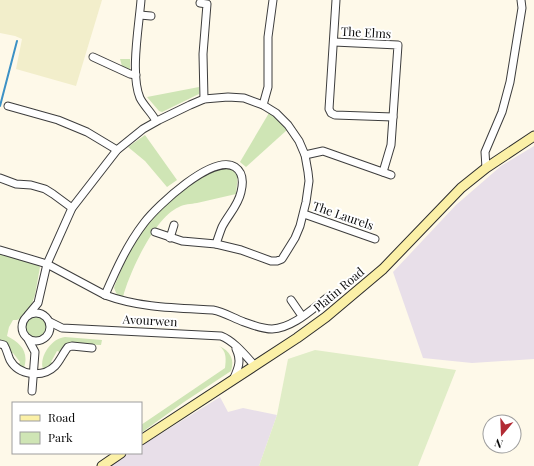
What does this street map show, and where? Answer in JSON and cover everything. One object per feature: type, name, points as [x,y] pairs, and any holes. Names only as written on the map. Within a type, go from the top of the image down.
[{"type":"main road","name":"Platin Road","points":[[142,439],[318,323],[383,269],[461,188],[486,168],[534,136]]},
{"type":"main road","points":[[102,466],[120,454]]},
{"type":"street","points":[[141,0],[137,46],[137,88],[141,100],[156,121]]},
{"type":"street","points":[[263,105],[268,86],[268,37],[273,0]]},
{"type":"street","name":"The Elms","points":[[336,0],[329,109],[331,113],[335,115],[393,117]]},
{"type":"street","points":[[486,168],[484,157],[486,147],[502,112],[510,82],[522,8],[521,0]]},
{"type":"street","points":[[200,3],[207,4],[203,54],[204,99]]},
{"type":"street","points":[[140,15],[151,16]]},
{"type":"street","name":"The Elms","points":[[334,42],[398,45],[391,145],[382,172]]},
{"type":"street","points":[[93,57],[130,74],[136,75]]},
{"type":"street","points":[[32,391],[34,352],[28,339],[23,333],[23,321],[38,303],[47,264],[72,208],[116,150],[156,121],[204,99],[238,97],[263,105],[288,124],[299,141],[304,155],[309,181],[304,214],[295,238],[282,259],[271,261],[241,250],[216,244],[182,241],[155,232]]},
{"type":"street","points":[[8,106],[54,118],[67,123],[86,132],[116,150]]},
{"type":"street","points":[[304,155],[323,151],[391,175]]},
{"type":"street","points":[[105,295],[128,246],[144,223],[154,212],[177,190],[192,179],[216,167],[228,164],[240,171],[242,181],[241,194],[235,208],[223,226],[216,244]]},
{"type":"street","points":[[0,178],[16,184],[31,185],[45,189],[72,208]]},
{"type":"street","name":"The Laurels","points":[[304,214],[375,238]]},
{"type":"street","points":[[170,238],[174,225]]},
{"type":"street","points":[[0,250],[47,264],[105,295],[118,300],[144,306],[221,312],[237,320],[260,328],[272,329],[287,325],[328,297]]},
{"type":"street","points":[[291,300],[302,316]]},
{"type":"street","name":"Avourwen","points":[[38,303],[42,314],[50,322],[62,328],[216,336],[225,338],[255,366]]},
{"type":"street","points":[[28,315],[35,313],[42,314]]},
{"type":"street","points":[[49,333],[50,322]]},
{"type":"street","name":"Avourwen","points":[[34,352],[49,333],[62,328]]},
{"type":"street","points":[[28,339],[35,342],[42,340]]},
{"type":"street","points":[[0,344],[4,346],[11,361],[16,367],[24,372],[33,374],[43,373],[51,369],[56,365],[68,347],[92,348]]},
{"type":"street","points":[[232,381],[240,364],[239,355],[234,345]]},
{"type":"shaded area","points":[[0,0],[102,0],[76,86],[16,69],[22,39],[0,33]]},
{"type":"shaded area","points":[[534,146],[534,359],[472,363],[423,358],[393,272],[456,205],[501,166]]},
{"type":"shaded area","points":[[220,397],[228,412],[243,408],[277,415],[259,466],[109,466],[128,454],[142,454],[142,445]]},
{"type":"green space","points":[[120,59],[130,59],[130,69],[122,66]]},
{"type":"green space","points":[[199,87],[199,94],[162,112],[159,111],[147,97]]},
{"type":"green space","points":[[269,113],[275,117],[287,130],[246,167],[240,162]]},
{"type":"green space","points":[[145,135],[177,180],[167,187],[145,161],[128,147]]},
{"type":"green space","points":[[224,168],[234,170],[238,174],[236,194],[183,205],[170,213],[161,222],[144,247],[131,274],[123,297],[117,295],[114,288],[122,268],[128,255],[147,225],[170,200],[182,190],[196,180]]},
{"type":"green space","points":[[0,252],[36,264],[40,267],[35,295],[31,306],[19,319],[13,320],[9,327],[7,336],[20,345],[23,349],[25,353],[24,368],[18,365],[20,362],[0,341]]},
{"type":"green space","points":[[36,317],[44,320],[47,328],[44,336],[36,339],[28,336],[25,328],[28,320]]},
{"type":"green space","points":[[65,337],[102,340],[101,345],[69,344],[64,346],[60,352],[57,351],[51,362],[53,363],[43,369],[43,359],[48,348],[60,338]]},
{"type":"green space","points":[[219,346],[226,350],[231,356],[231,371],[142,432],[142,424],[225,368],[226,359],[222,348]]},
{"type":"green space","points":[[315,350],[456,370],[418,466],[259,466],[277,415],[288,359]]},
{"type":"waterway","points":[[0,106],[17,41]]}]
